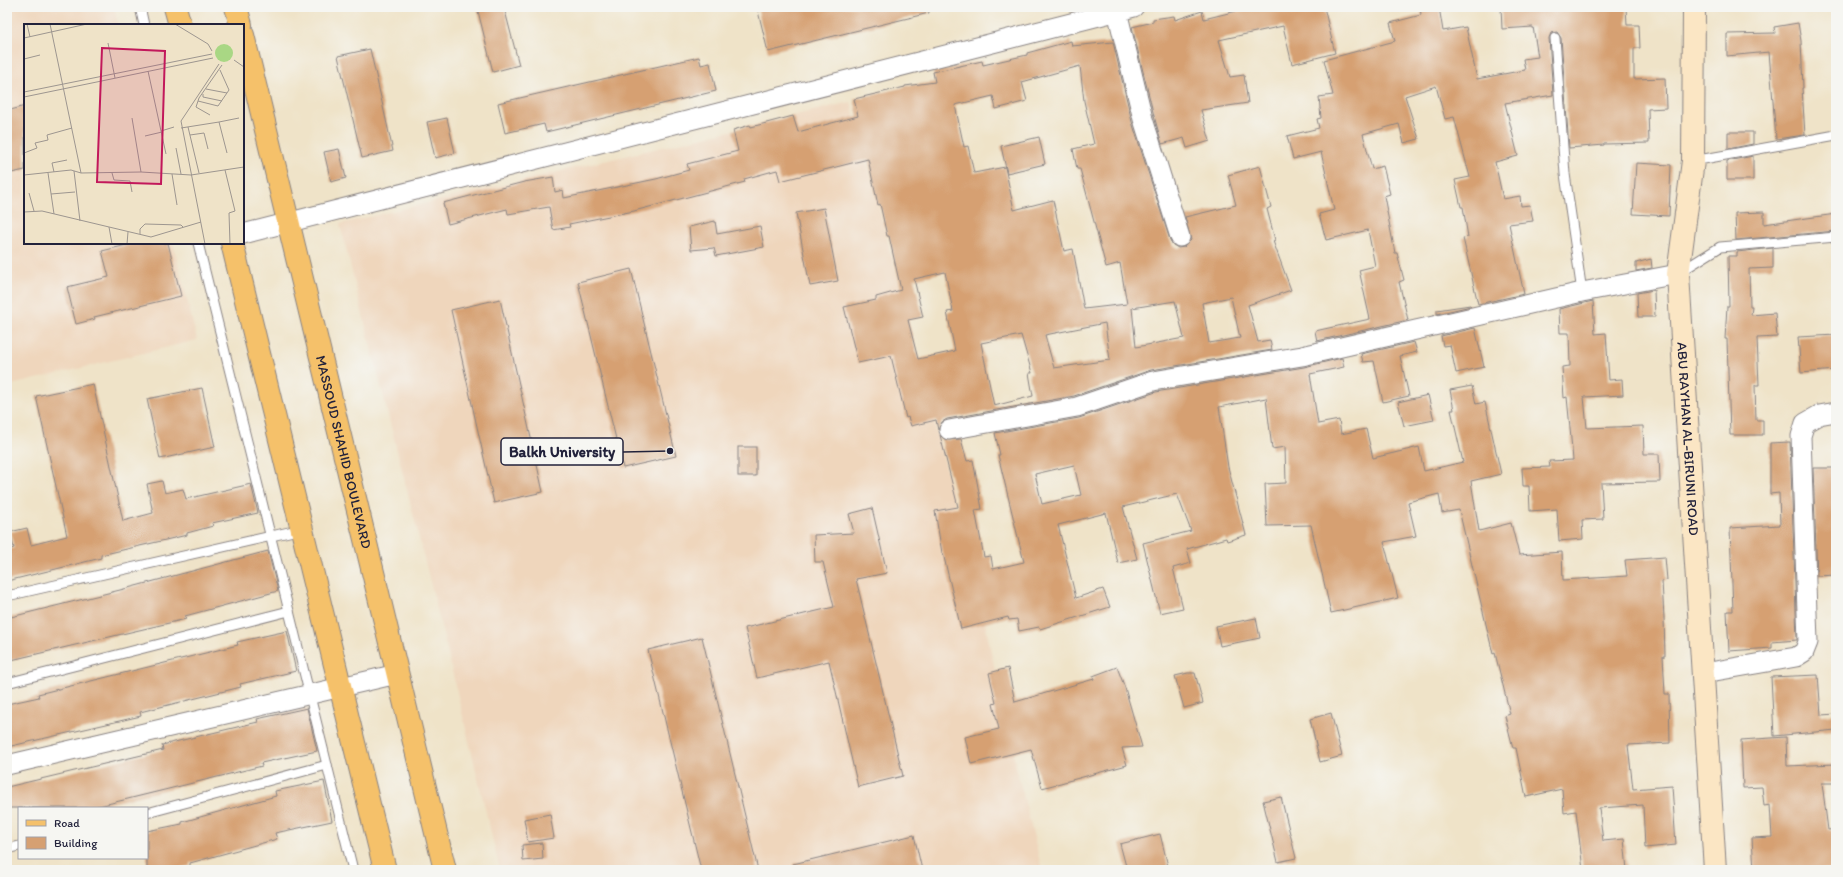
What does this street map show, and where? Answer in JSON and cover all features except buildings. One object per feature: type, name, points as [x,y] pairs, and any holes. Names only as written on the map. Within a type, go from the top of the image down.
[{"type":"main road","points":[[175,7],[180,24]]},
{"type":"main road","points":[[236,7],[241,24]]},
{"type":"main road","name":"MASSOUD SHAHID BOULEVARD","points":[[244,38],[445,870]]},
{"type":"main road","points":[[232,244],[385,870]]},
{"type":"street","name":"ABU RAYHAN AL-BIRUNI ROAD","points":[[1694,7],[1693,161],[1678,274],[1704,673],[1715,870]]},
{"type":"street","points":[[244,234],[1114,10],[1143,118],[1180,237]]},
{"type":"street","points":[[949,430],[1077,407],[1153,381],[1302,356],[1582,292],[1678,274]]},
{"type":"street","points":[[1704,673],[1796,657],[1804,652],[1808,642],[1801,436],[1805,423],[1819,415],[1836,412]]},
{"type":"street","points":[[7,765],[397,674]]},
{"type":"lane","points":[[140,7],[144,24]]},
{"type":"lane","points":[[1555,38],[1565,174],[1582,292]]},
{"type":"lane","points":[[1693,161],[1836,135]]},
{"type":"lane","points":[[1678,274],[1720,247],[1836,237]]},
{"type":"lane","points":[[198,244],[353,870]]},
{"type":"lane","points":[[7,596],[302,529]]},
{"type":"lane","points":[[7,683],[289,611]]},
{"type":"lane","points":[[148,812],[327,765]]},
{"type":"lane","points":[[7,849],[18,846]]},
{"type":"shaded area","points":[[7,7],[114,7],[118,24],[24,24],[24,244],[173,244],[197,340],[7,386]]},
{"type":"shaded area","points":[[851,102],[908,318],[985,622],[995,671],[989,673],[996,703],[993,704],[998,724],[1005,722],[1042,870],[500,870],[439,617],[340,224]]},
{"type":"place","name":"Balkh University","points":[[670,451]]}]
